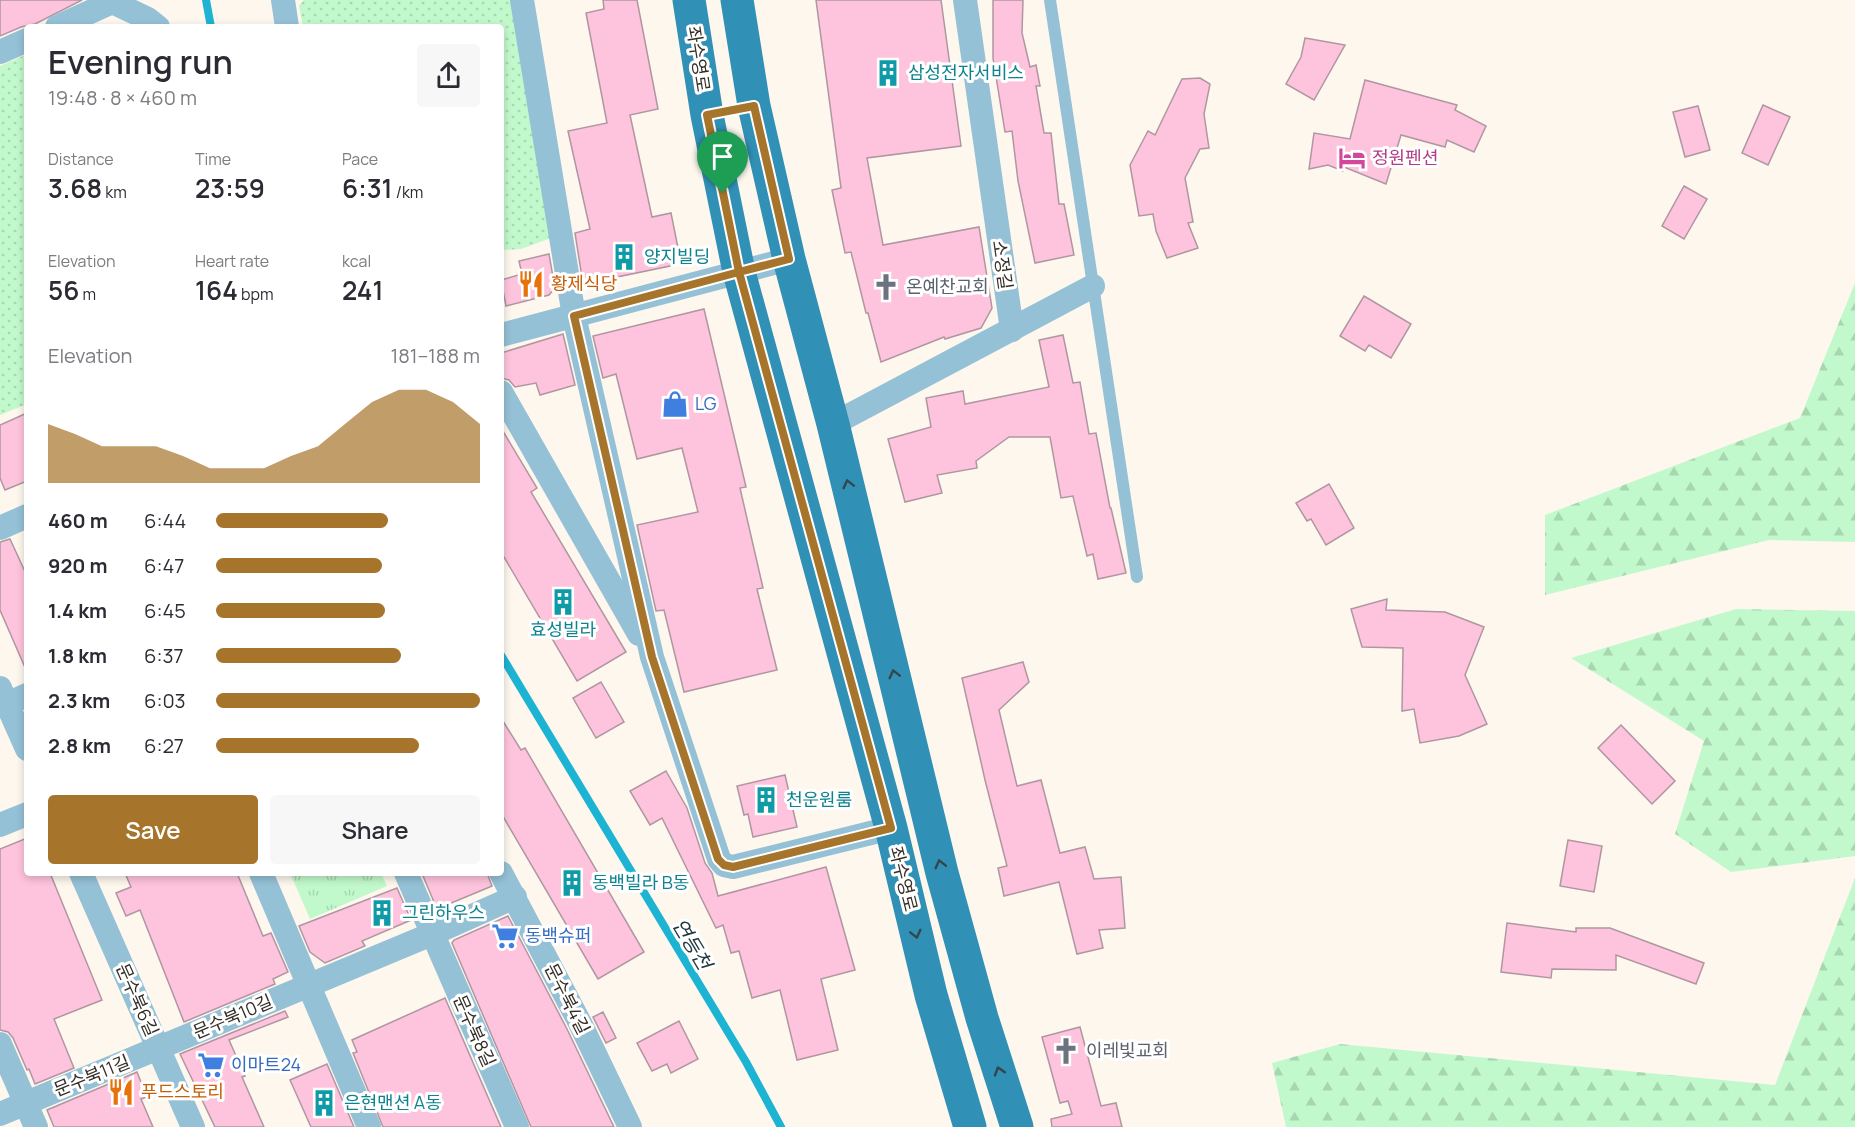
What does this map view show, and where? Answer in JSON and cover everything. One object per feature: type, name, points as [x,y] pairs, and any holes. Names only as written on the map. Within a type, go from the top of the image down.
[{"type":"main road","name":"좌수영로","points":[[689,0],[707,115],[739,272],[891,828],[931,996],[970,1127]]},
{"type":"main road","points":[[737,0],[754,106],[789,259],[833,424],[942,873],[982,1018],[1017,1127]]},
{"type":"main road","points":[[707,115],[754,106]]},
{"type":"street","points":[[283,0],[287,24]]},
{"type":"street","points":[[522,0],[574,316],[652,657],[718,859],[724,865],[733,867],[891,828]]},
{"type":"street","name":"소정길","points":[[965,0],[1012,330]]},
{"type":"street","points":[[63,24],[112,1],[154,24]]},
{"type":"street","points":[[0,52],[24,41]]},
{"type":"street","points":[[504,334],[789,259]]},
{"type":"street","points":[[833,424],[1093,286]]},
{"type":"street","points":[[504,397],[652,657]]},
{"type":"street","points":[[0,528],[24,517]]},
{"type":"street","points":[[11,695],[24,739]]},
{"type":"street","points":[[0,825],[24,815]]},
{"type":"street","name":"문수북6길","points":[[82,876],[192,1127]]},
{"type":"street","points":[[262,876],[369,1127]]},
{"type":"street","points":[[407,876],[432,934]]},
{"type":"street","name":"문수북4길","points":[[503,876],[603,1069],[630,1127]]},
{"type":"street","name":"문수북10길","points":[[158,1049],[515,897]]},
{"type":"street","name":"문수북8길","points":[[432,934],[517,1127]]},
{"type":"street","points":[[0,1044],[36,1127]]},
{"type":"street","name":"문수북11길","points":[[0,1114],[158,1049]]},
{"type":"lane","points":[[1050,0],[1137,577]]},
{"type":"green space","points":[[304,0],[515,0],[551,238],[521,249],[504,250],[504,24],[302,24],[299,5]]},
{"type":"green space","points":[[24,55],[24,405],[0,415],[0,66]]},
{"type":"green space","points":[[1855,283],[1855,542],[1769,540],[1545,595],[1545,515],[1800,418]]},
{"type":"green space","points":[[1736,609],[1855,611],[1855,856],[1731,872],[1675,834],[1704,741],[1571,658]]},
{"type":"green space","points":[[291,876],[382,876],[387,886],[310,919]]},
{"type":"green space","points":[[1855,878],[1855,1127],[1286,1127],[1272,1063],[1340,1044],[1775,1085]]},
{"type":"building","points":[[0,0],[82,0],[35,24],[24,24],[24,26],[0,36]]},
{"type":"building","points":[[603,0],[637,0],[658,109],[630,115],[652,217],[671,213],[678,248],[670,266],[583,284],[575,233],[590,229],[568,131],[607,123],[586,13],[604,9]]},
{"type":"building","points":[[816,0],[941,0],[961,146],[867,158],[883,245],[979,227],[992,308],[981,328],[945,339],[944,337],[881,362],[851,252],[845,253],[832,190],[841,188]]},
{"type":"building","points":[[993,0],[1023,0],[1022,33],[1030,67],[1036,65],[1040,86],[1036,86],[1044,133],[1051,133],[1059,204],[1064,204],[1074,255],[1035,263],[1018,181],[1012,131],[1005,132],[993,58]]},
{"type":"building","points":[[1305,38],[1345,45],[1314,100],[1286,84],[1301,57]]},
{"type":"building","points":[[1200,78],[1210,84],[1204,114],[1209,148],[1200,149],[1185,178],[1193,222],[1188,223],[1198,248],[1167,258],[1156,231],[1153,214],[1139,216],[1130,165],[1148,131],[1155,135],[1182,79]]},
{"type":"building","points":[[1365,80],[1457,105],[1455,110],[1486,126],[1474,152],[1447,140],[1445,147],[1401,135],[1386,184],[1344,167],[1343,171],[1328,165],[1309,169],[1314,133],[1350,139]]},
{"type":"building","points":[[1763,105],[1790,117],[1768,165],[1742,153]]},
{"type":"building","points":[[1698,106],[1710,150],[1685,157],[1673,112]]},
{"type":"building","points":[[1684,186],[1707,199],[1684,239],[1662,226]]},
{"type":"building","points":[[549,254],[555,288],[549,295],[506,306],[504,279],[522,274],[519,261]]},
{"type":"building","points":[[1364,296],[1411,324],[1391,358],[1369,345],[1365,351],[1340,336]]},
{"type":"building","points":[[704,309],[746,487],[740,488],[763,588],[757,589],[777,670],[684,692],[664,610],[656,611],[637,525],[698,512],[682,448],[637,459],[616,374],[603,378],[593,336]]},
{"type":"building","points":[[563,334],[575,385],[540,395],[536,383],[515,387],[509,380],[504,379],[504,352]]},
{"type":"building","points":[[1063,335],[1073,383],[1080,382],[1089,434],[1096,433],[1110,508],[1126,573],[1098,579],[1093,554],[1087,556],[1073,496],[1061,498],[1050,437],[1009,437],[976,461],[977,468],[937,475],[942,493],[905,502],[888,439],[931,427],[926,398],[963,391],[965,404],[1049,387],[1039,340]]},
{"type":"building","points":[[24,414],[24,482],[5,490],[0,478],[0,425]]},
{"type":"building","name":"효성빌라","points":[[504,433],[537,488],[531,492],[626,652],[577,681],[504,557]]},
{"type":"building","points":[[1329,484],[1354,528],[1326,545],[1311,519],[1307,521],[1296,503]]},
{"type":"building","points":[[10,539],[24,569],[24,665],[0,610],[0,542]]},
{"type":"building","points":[[1387,599],[1386,610],[1445,612],[1484,627],[1465,675],[1487,724],[1459,736],[1420,743],[1414,709],[1402,711],[1403,648],[1362,647],[1351,609]]},
{"type":"building","points":[[1023,662],[1029,682],[999,710],[1017,786],[1041,780],[1060,853],[1085,847],[1094,879],[1121,877],[1125,928],[1099,930],[1103,948],[1077,954],[1059,882],[1004,896],[998,868],[1007,866],[962,678]]},
{"type":"building","points":[[601,682],[624,722],[596,738],[573,698]]},
{"type":"building","name":"동백빌라 B동","points":[[504,723],[521,750],[525,748],[644,952],[598,979],[504,818]]},
{"type":"building","points":[[1621,725],[1675,781],[1652,804],[1598,748]]},
{"type":"building","points":[[666,771],[687,808],[705,863],[712,873],[718,896],[826,867],[855,970],[821,979],[838,1050],[797,1060],[780,990],[752,998],[739,951],[731,953],[723,925],[716,928],[662,818],[650,825],[630,791]]},
{"type":"building","name":"천운원룸","points":[[785,775],[797,827],[753,837],[748,814],[744,815],[737,786]]},
{"type":"building","points":[[24,839],[24,876],[51,876],[102,1000],[54,1019],[74,1068],[35,1084],[13,1038],[8,1032],[0,1030],[0,849]]},
{"type":"building","points":[[1568,840],[1602,846],[1594,892],[1560,886]]},
{"type":"building","points":[[126,876],[238,876],[263,936],[271,933],[288,972],[273,979],[275,984],[184,1022],[140,910],[126,916],[116,893],[131,887]]},
{"type":"building","points":[[423,876],[488,876],[492,886],[437,909]]},
{"type":"building","points":[[397,888],[411,920],[362,941],[365,946],[325,963],[310,952],[299,926]]},
{"type":"building","points":[[508,916],[567,1029],[614,1127],[531,1127],[452,943],[454,940]]},
{"type":"building","points":[[1507,923],[1576,932],[1576,928],[1610,928],[1704,963],[1696,984],[1616,955],[1616,970],[1552,969],[1551,978],[1501,972]]},
{"type":"building","points":[[445,998],[501,1127],[383,1127],[353,1053],[357,1052],[352,1040]]},
{"type":"building","points":[[285,1011],[288,1017],[229,1040],[264,1127],[215,1127],[180,1054]]},
{"type":"building","points":[[603,1012],[616,1038],[606,1043],[593,1017]]},
{"type":"building","points":[[679,1021],[698,1059],[671,1073],[667,1064],[652,1071],[637,1043]]},
{"type":"building","points":[[1080,1027],[1101,1106],[1116,1103],[1122,1127],[1052,1127],[1051,1119],[1072,1114],[1068,1101],[1060,1103],[1042,1037]]},
{"type":"building","name":"은현맨션 A동","points":[[327,1064],[354,1127],[311,1127],[290,1080]]},
{"type":"building","points":[[137,1072],[147,1097],[141,1099],[153,1127],[54,1127],[47,1110]]},
{"type":"waterway","name":"연등천","points":[[206,0],[210,24]]},
{"type":"waterway","name":"연등천","points":[[504,660],[746,1062],[781,1127]]},
{"type":"place","name":"삼성전자서비스","points":[[888,73]]},
{"type":"place","name":"정원펜션","points":[[1352,158]]},
{"type":"place","name":"양지빌딩","points":[[624,257]]},
{"type":"place","name":"황제식당","points":[[531,284]]},
{"type":"place","name":"온예찬교회","points":[[886,287]]},
{"type":"place","name":"LG","points":[[675,404]]},
{"type":"place","name":"효성빌라","points":[[563,602]]},
{"type":"place","name":"천운원룸","points":[[766,800]]},
{"type":"place","name":"동백빌라 B동","points":[[572,883]]},
{"type":"place","name":"그린하우스","points":[[382,913]]},
{"type":"place","name":"동백슈퍼","points":[[505,936]]},
{"type":"place","name":"이레빛교회","points":[[1066,1051]]},
{"type":"place","name":"이마트24","points":[[211,1065]]},
{"type":"place","name":"푸드스토리","points":[[121,1092]]},
{"type":"place","name":"은현맨션 A동","points":[[324,1103]]},
{"type":"route","points":[[723,193],[707,115],[754,106],[789,259],[739,272],[891,828],[733,867],[724,865],[718,859],[652,657],[574,316],[739,272],[723,193]]}]
